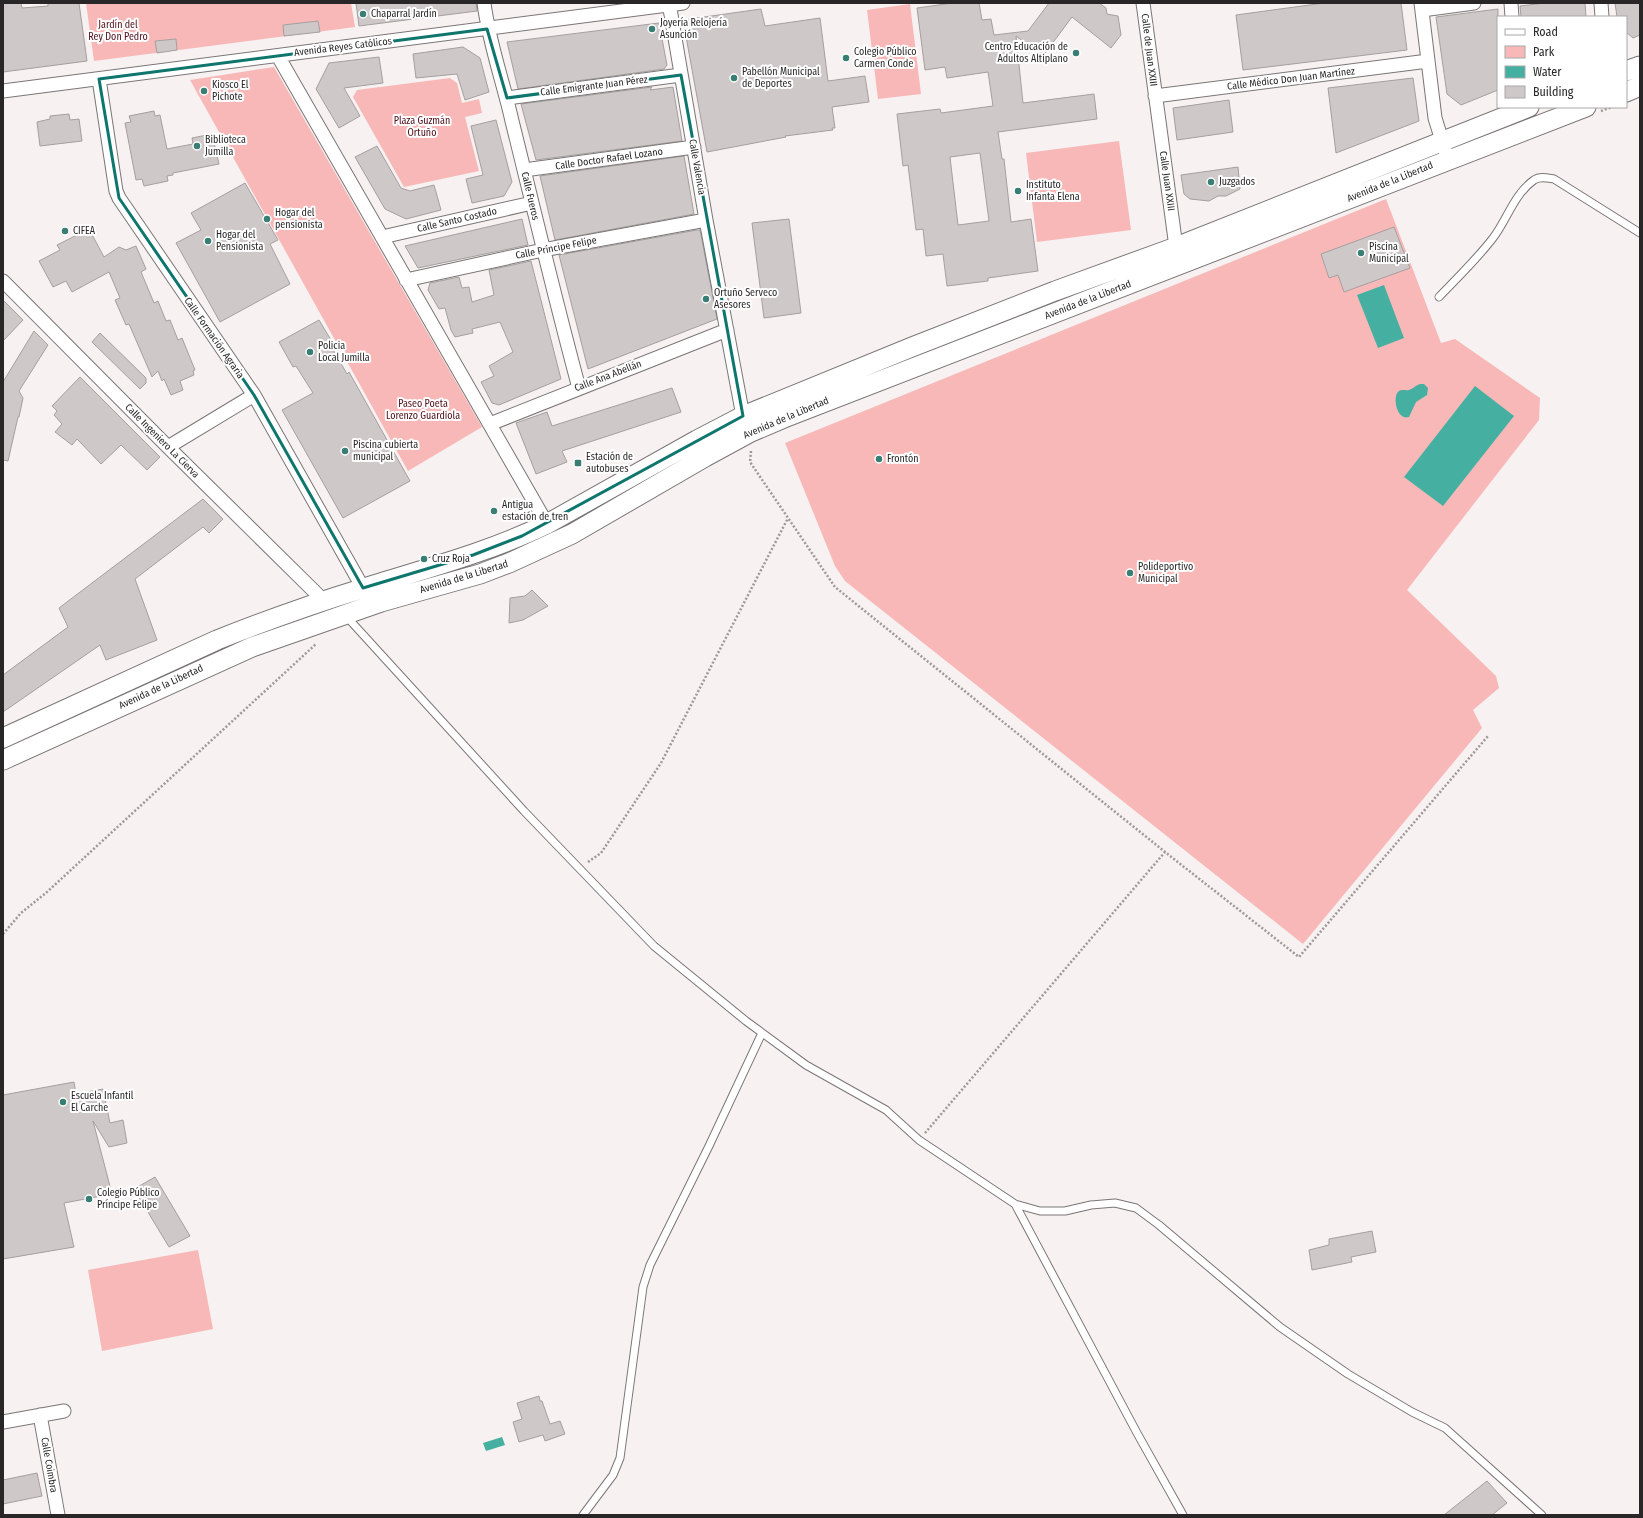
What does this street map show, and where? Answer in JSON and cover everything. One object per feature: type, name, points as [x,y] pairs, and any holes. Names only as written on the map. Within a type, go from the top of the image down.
[{"type":"main road","points":[[1627,71],[1640,66]]},
{"type":"main road","points":[[1627,92],[1640,86]]},
{"type":"main road","points":[[3,738],[218,640],[320,602],[473,555],[522,536],[547,524],[697,440],[748,436],[919,344],[1055,291],[1179,255],[1442,140],[1526,108]]},
{"type":"main road","name":"Avenida de la Libertad","points":[[1179,255],[1592,109]]},
{"type":"main road","name":"Avenida de la Libertad","points":[[3,760],[217,662],[288,633],[344,614],[480,574],[509,563],[572,534],[667,478],[748,436]]},
{"type":"street","name":"Calle Fueros","points":[[484,3],[487,28],[507,98],[543,250],[579,388]]},
{"type":"street","name":"Avenida Reyes Católicos","points":[[3,91],[683,3]]},
{"type":"street","name":"Calle de Juan XXIII","points":[[1143,3],[1155,96]]},
{"type":"street","points":[[1448,160],[1435,118],[1422,6],[1474,3]]},
{"type":"street","points":[[1510,3],[1512,16]]},
{"type":"street","points":[[1601,3],[1602,16]]},
{"type":"street","name":"Calle Valencia","points":[[669,4],[706,220],[748,436]]},
{"type":"street","points":[[278,56],[547,524]]},
{"type":"street","name":"Calle Médico Don Juan Martínez","points":[[1155,96],[1428,61]]},
{"type":"street","name":"Calle Emigrante Juan Pérez","points":[[507,98],[681,75]]},
{"type":"street","name":"Calle Formación Agraria","points":[[99,79],[116,191],[119,198],[254,395],[363,588]]},
{"type":"street","name":"Calle Juan XXIII","points":[[1155,96],[1179,255]]},
{"type":"street","name":"Calle Doctor Rafael Lozano","points":[[524,170],[694,147]]},
{"type":"street","name":"Calle Santo Costado","points":[[382,237],[532,203]]},
{"type":"street","name":"Calle Príncipe Felipe","points":[[406,280],[543,250],[706,220]]},
{"type":"street","name":"Calle Ingeniero La Cierva","points":[[3,281],[318,595],[320,602]]},
{"type":"street","name":"Calle Ana Abellán","points":[[490,424],[727,330]]},
{"type":"street","points":[[168,447],[254,395]]},
{"type":"street","points":[[3,1422],[64,1411]]},
{"type":"street","name":"Calle Coimbra","points":[[40,1415],[58,1515]]},
{"type":"lane","points":[[1439,297],[1494,237],[1508,212],[1523,191],[1534,180],[1543,177],[1554,179],[1640,233]]},
{"type":"lane","points":[[344,614],[350,623],[574,864],[654,946],[762,1033],[806,1065],[886,1110],[919,1140],[1015,1204],[1040,1210],[1066,1210],[1091,1205],[1115,1203],[1136,1208],[1160,1226],[1280,1327],[1348,1374],[1412,1412],[1445,1428],[1542,1515]]},
{"type":"lane","points":[[583,1515],[613,1475],[620,1458],[642,1294],[650,1265],[710,1146],[762,1033]]},
{"type":"lane","points":[[1015,1204],[1137,1433],[1183,1515]]},
{"type":"path","points":[[1592,109],[1602,108]]},
{"type":"path","points":[[748,436],[750,462],[835,588],[1165,852],[1299,957],[1488,736]]},
{"type":"path","points":[[574,864],[581,865],[586,863],[595,859],[601,853],[661,763],[788,518]]},
{"type":"path","points":[[3,934],[21,913],[47,892],[321,639]]},
{"type":"path","points":[[919,1140],[1165,852]]},
{"type":"highlighted area","points":[[487,29],[507,98],[681,75],[743,416],[522,536],[473,555],[363,588],[254,395],[119,198],[99,79]]},
{"type":"green space","name":"Jardín del Rey Don Pedro","points":[[86,3],[351,3],[355,27],[94,61]]},
{"type":"green space","points":[[910,4],[921,94],[878,99],[867,10]]},
{"type":"green space","name":"Paseo Poeta Lorenzo Guardiola","points":[[274,67],[482,427],[408,471],[190,80]]},
{"type":"green space","name":"Plaza Guzmán Ortuño","points":[[450,78],[457,83],[462,103],[479,99],[482,113],[465,117],[479,171],[404,187],[353,97],[357,90]]},
{"type":"green space","points":[[1119,141],[1131,230],[1037,242],[1026,153]]},
{"type":"green space","name":"Polideportivo Municipal","points":[[1386,199],[1441,343],[1455,339],[1540,398],[1539,420],[1407,590],[1496,676],[1499,688],[1473,710],[1482,728],[1303,944],[845,581],[835,566],[785,443]]},
{"type":"green space","points":[[198,1250],[213,1329],[102,1351],[88,1270]]},
{"type":"water","points":[[1384,285],[1404,338],[1378,348],[1357,295]]},
{"type":"water","points":[[1420,384],[1424,384],[1428,388],[1427,395],[1416,402],[1409,417],[1401,415],[1396,407],[1397,393],[1400,390],[1409,390]]},
{"type":"water","points":[[1475,386],[1514,416],[1443,506],[1404,477]]},
{"type":"water","points":[[502,1437],[505,1445],[486,1451],[483,1443]]},
{"type":"building","points":[[3,3],[21,3],[22,8],[48,6],[48,3],[79,3],[87,61],[3,72]]},
{"type":"building","points":[[356,3],[476,3],[477,11],[359,26]]},
{"type":"building","points":[[953,3],[979,3],[982,20],[991,19],[994,35],[1028,31],[1049,3],[1099,3],[1106,8],[1107,14],[1118,16],[1121,35],[1111,48],[1072,17],[1043,56],[1016,36],[1023,103],[1094,94],[1097,119],[998,132],[1002,159],[1004,159],[1011,222],[1031,219],[1038,271],[988,278],[988,281],[947,286],[943,254],[926,256],[923,229],[916,230],[908,165],[903,166],[897,114],[940,109],[941,113],[993,106],[988,72],[947,78],[945,67],[925,70],[917,8]],"holes":[[[980,153],[989,221],[958,225],[950,157]]]},
{"type":"building","points":[[1324,3],[1401,3],[1407,50],[1243,70],[1236,15]]},
{"type":"building","points":[[1545,3],[1585,3],[1586,16],[1521,16],[1520,6]]},
{"type":"building","points":[[1615,3],[1640,3],[1640,35],[1633,38],[1627,33],[1627,16],[1617,16]]},
{"type":"building","name":"Pabellón Municipal de Deportes","points":[[761,9],[765,26],[820,18],[828,81],[865,76],[869,102],[832,107],[835,128],[832,128],[833,130],[785,136],[786,137],[707,152],[683,20]]},
{"type":"building","points":[[1498,9],[1497,90],[1461,105],[1447,94],[1436,17]]},
{"type":"building","points":[[318,21],[320,32],[284,36],[283,25]]},
{"type":"building","points":[[659,23],[667,65],[664,69],[518,89],[507,42]]},
{"type":"building","points":[[176,39],[177,50],[157,53],[155,41]]},
{"type":"building","points":[[463,47],[480,58],[489,92],[465,100],[457,74],[416,78],[413,54]]},
{"type":"building","points":[[379,57],[383,83],[344,88],[360,116],[339,128],[316,89],[329,63]]},
{"type":"building","points":[[1413,78],[1419,121],[1336,153],[1328,88]]},
{"type":"building","points":[[652,87],[650,90],[673,87],[682,141],[536,160],[521,104]]},
{"type":"building","points":[[1229,100],[1233,132],[1177,140],[1173,108]]},
{"type":"building","name":"Biblioteca Jumilla","points":[[154,111],[155,116],[160,115],[167,149],[193,144],[192,138],[212,134],[219,164],[173,173],[173,175],[167,176],[168,181],[144,186],[142,179],[136,180],[125,123],[131,122],[129,116]]},
{"type":"building","points":[[69,114],[70,120],[79,119],[82,141],[40,146],[37,122],[50,119],[50,116]]},
{"type":"building","points":[[496,120],[512,182],[504,196],[472,203],[466,179],[483,175],[471,126]]},
{"type":"building","points":[[377,146],[401,188],[410,191],[434,185],[441,210],[406,219],[385,209],[355,157]]},
{"type":"building","points":[[684,156],[694,214],[555,240],[540,176]]},
{"type":"building","name":"Juzgados","points":[[1238,167],[1240,189],[1226,196],[1218,196],[1209,201],[1190,199],[1184,194],[1181,175]]},
{"type":"building","name":"Hogar del Pensionista","points":[[245,183],[278,240],[270,244],[290,284],[220,322],[176,243],[201,230],[191,213]]},
{"type":"building","points":[[522,219],[528,245],[418,268],[405,246]]},
{"type":"building","points":[[789,219],[801,313],[764,318],[752,223]]},
{"type":"building","points":[[1394,227],[1410,268],[1344,292],[1338,275],[1329,278],[1321,254]]},
{"type":"building","points":[[89,229],[104,257],[119,247],[126,250],[136,246],[146,269],[141,272],[154,303],[158,301],[166,321],[170,320],[178,340],[182,338],[195,370],[193,371],[194,375],[180,381],[183,390],[171,395],[164,379],[162,381],[158,371],[152,377],[129,324],[126,325],[115,300],[120,298],[109,272],[72,292],[66,281],[53,287],[39,261],[60,250],[57,245]]},
{"type":"building","points":[[700,230],[717,319],[588,369],[559,255]]},
{"type":"building","points":[[531,261],[561,379],[499,405],[492,403],[481,382],[494,376],[489,366],[513,352],[500,322],[472,329],[473,333],[455,337],[451,330],[445,308],[439,309],[428,290],[430,283],[459,277],[462,288],[469,287],[472,302],[494,295],[489,270]]},
{"type":"building","points":[[3,300],[23,320],[3,341]]},
{"type":"building","points":[[319,320],[334,345],[331,346],[347,374],[349,372],[410,481],[343,518],[282,410],[313,393],[296,366],[293,367],[279,342]]},
{"type":"building","points":[[34,331],[48,345],[19,391],[23,398],[19,417],[8,461],[3,460],[3,382]]},
{"type":"building","points":[[100,333],[146,378],[146,383],[140,389],[92,342]]},
{"type":"building","points":[[80,377],[160,457],[147,470],[121,445],[101,464],[77,439],[72,445],[55,432],[62,424],[54,415],[57,411],[52,406]]},
{"type":"building","points":[[672,388],[681,412],[562,451],[567,462],[536,474],[516,423],[547,412],[552,426]]},
{"type":"building","points":[[203,499],[223,519],[209,533],[203,527],[135,579],[157,640],[106,660],[100,645],[3,712],[3,675],[68,627],[59,608]]},
{"type":"building","points":[[532,590],[548,606],[523,620],[509,623],[510,598],[525,596]]},
{"type":"building","points":[[74,1082],[76,1094],[103,1089],[110,1123],[123,1120],[127,1143],[109,1147],[93,1121],[112,1194],[64,1203],[74,1247],[3,1259],[3,1095]]},
{"type":"building","points":[[155,1177],[190,1236],[169,1247],[134,1189]]},
{"type":"building","points":[[1372,1231],[1376,1252],[1351,1257],[1352,1262],[1312,1270],[1309,1250],[1329,1245],[1329,1239]]},
{"type":"building","points":[[539,1396],[550,1424],[560,1421],[565,1434],[545,1441],[543,1435],[519,1442],[513,1422],[522,1419],[517,1403]]},
{"type":"building","points":[[37,1473],[42,1496],[3,1504],[3,1480]]},
{"type":"building","points":[[1487,1481],[1507,1503],[1492,1515],[1444,1515]]},
{"type":"place","name":"Chaparral Jardín","points":[[363,14]]},
{"type":"place","name":"Joyería Relojería Asunción","points":[[652,29]]},
{"type":"place","name":"Centro Educación de Adultos Altiplano","points":[[1076,53]]},
{"type":"place","name":"Colegio Público Carmen Conde","points":[[846,58]]},
{"type":"place","name":"Pabellón Municipal de Deportes","points":[[734,78]]},
{"type":"place","name":"Kiosco El Pichote","points":[[204,91]]},
{"type":"place","name":"Biblioteca Jumilla","points":[[197,146]]},
{"type":"place","name":"Juzgados","points":[[1211,182]]},
{"type":"place","name":"Instituto Infanta Elena","points":[[1018,191]]},
{"type":"place","name":"Hogar del pensionista","points":[[267,219]]},
{"type":"place","name":"CIFEA","points":[[65,231]]},
{"type":"place","name":"Hogar del Pensionista","points":[[208,241]]},
{"type":"place","name":"Piscina Municipal","points":[[1361,253]]},
{"type":"place","name":"Ortuño Serveco Asesores","points":[[706,299]]},
{"type":"place","name":"Policia Local Jumilla","points":[[310,352]]},
{"type":"place","name":"Piscina cubierta municipal","points":[[345,451]]},
{"type":"place","name":"Frontón","points":[[879,459]]},
{"type":"place","name":"Estación de autobuses","points":[[578,463]]},
{"type":"place","name":"Antigua estación de tren","points":[[494,511]]},
{"type":"place","name":"Cruz Roja","points":[[424,559]]},
{"type":"place","name":"Polideportivo Municipal","points":[[1130,573]]},
{"type":"place","name":"Escuela Infantil El Carche","points":[[63,1102]]},
{"type":"place","name":"Colegio Público Príncipe Felipe","points":[[89,1199]]}]
